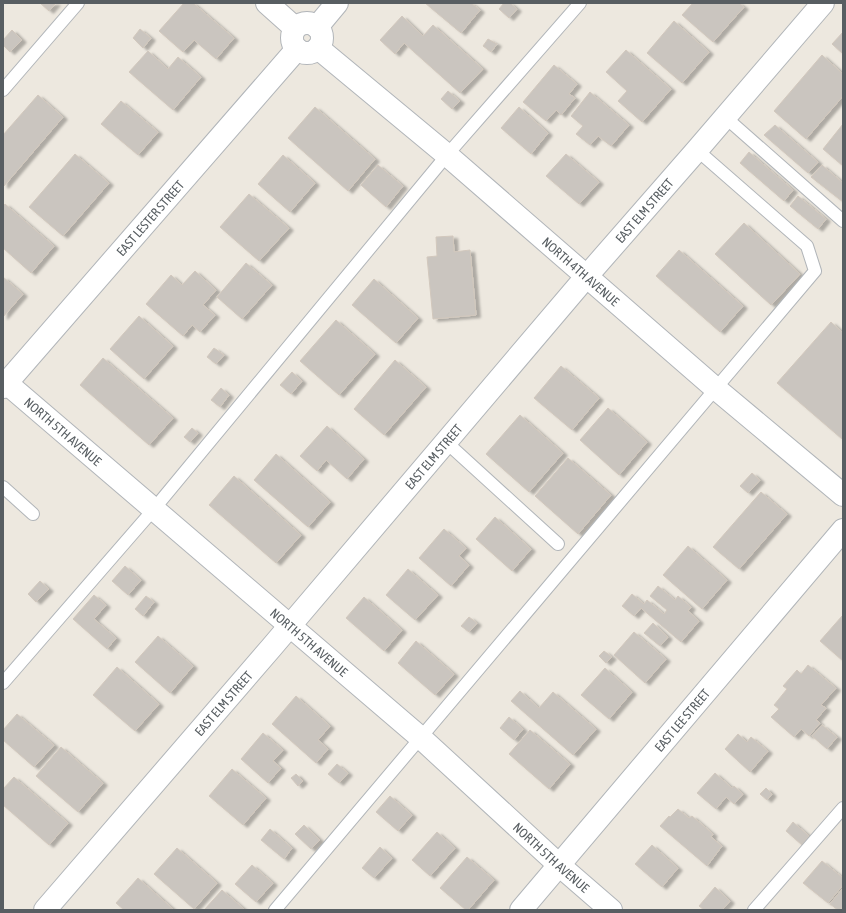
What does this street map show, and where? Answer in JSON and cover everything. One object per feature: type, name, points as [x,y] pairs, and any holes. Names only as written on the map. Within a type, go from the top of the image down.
[{"type":"street","points":[[267,3],[295,28]]},
{"type":"street","points":[[318,37],[310,23],[305,22],[300,24],[292,32],[292,43],[299,51],[304,53],[315,51],[318,37],[337,3]]},
{"type":"street","name":"EAST ELM STREET","points":[[45,910],[586,277],[823,3]]},
{"type":"street","name":"NORTH 4TH AVENUE","points":[[318,37],[447,155],[586,277],[715,388],[843,495]]},
{"type":"street","name":"EAST LESTER STREET","points":[[4,383],[297,49]]},
{"type":"street","name":"NORTH 5TH AVENUE","points":[[4,383],[154,509],[421,738],[559,865],[611,910]]},
{"type":"street","name":"EAST LEE STREET","points":[[521,910],[843,530]]},
{"type":"lane","points":[[3,90],[78,3]]},
{"type":"lane","points":[[3,683],[154,509],[447,155],[580,3]]},
{"type":"lane","points":[[725,117],[843,220]]},
{"type":"lane","points":[[275,910],[815,271],[807,246],[697,150]]},
{"type":"lane","points":[[446,442],[558,544]]},
{"type":"lane","points":[[3,487],[33,514]]},
{"type":"lane","points":[[754,910],[843,808]]},
{"type":"building","points":[[40,3],[56,3],[49,11]]},
{"type":"building","points":[[184,3],[193,3],[234,38],[216,59],[194,40],[183,52],[159,31]]},
{"type":"building","points":[[425,3],[471,3],[480,10],[461,33]]},
{"type":"building","points":[[504,3],[510,3],[517,9],[509,18],[499,9]]},
{"type":"building","points":[[693,3],[739,3],[744,7],[713,42],[682,15]]},
{"type":"building","points":[[402,16],[423,36],[433,25],[483,69],[460,93],[404,43],[395,54],[380,40]]},
{"type":"building","points":[[674,21],[709,52],[682,83],[647,53]]},
{"type":"building","points":[[140,29],[151,38],[143,48],[133,38]]},
{"type":"building","points":[[12,30],[22,40],[10,52],[3,45],[3,40]]},
{"type":"building","points":[[843,32],[843,54],[832,44]]},
{"type":"building","points":[[488,39],[497,44],[491,52],[483,46]]},
{"type":"building","points":[[626,50],[671,89],[642,122],[618,101],[627,91],[606,72]]},
{"type":"building","points":[[148,51],[168,69],[178,57],[201,77],[173,110],[129,72]]},
{"type":"building","points":[[822,55],[843,74],[843,96],[806,139],[774,111]]},
{"type":"building","points":[[554,65],[577,84],[569,94],[575,98],[561,115],[556,110],[546,121],[523,102]]},
{"type":"building","points":[[448,91],[460,101],[452,109],[441,99]]},
{"type":"building","points":[[590,92],[629,125],[611,146],[598,136],[590,145],[576,134],[583,126],[571,116]]},
{"type":"building","points":[[38,95],[63,117],[4,186],[3,135]]},
{"type":"building","points":[[121,101],[158,132],[138,155],[101,124]]},
{"type":"building","points":[[315,107],[375,159],[348,191],[288,138]]},
{"type":"building","points":[[519,107],[548,133],[531,154],[501,128]]},
{"type":"building","points":[[843,124],[843,166],[823,149]]},
{"type":"building","points":[[775,125],[818,162],[808,173],[764,135]]},
{"type":"building","points":[[749,152],[793,190],[784,201],[740,163]]},
{"type":"building","points":[[75,154],[109,183],[63,236],[29,207]]},
{"type":"building","points":[[566,154],[599,182],[579,204],[546,176]]},
{"type":"building","points":[[283,155],[315,183],[290,212],[258,184]]},
{"type":"building","points":[[378,165],[403,186],[386,207],[361,185]]},
{"type":"building","points":[[822,165],[843,183],[843,202],[811,177]]},
{"type":"building","points":[[249,194],[289,228],[259,261],[220,227]]},
{"type":"building","points":[[798,196],[826,219],[818,229],[790,206]]},
{"type":"building","points":[[5,204],[54,246],[31,273],[3,248],[3,206]]},
{"type":"building","points":[[744,223],[800,274],[771,305],[715,254]]},
{"type":"building","points":[[453,236],[454,252],[470,250],[476,315],[433,319],[427,257],[437,256],[436,237]]},
{"type":"building","points":[[679,250],[743,306],[720,332],[656,276]]},
{"type":"building","points":[[246,263],[272,285],[242,319],[217,297]]},
{"type":"building","points":[[195,271],[216,290],[203,305],[215,315],[200,332],[192,325],[183,336],[146,304],[171,275],[182,285]]},
{"type":"building","points":[[3,277],[23,294],[3,317]]},
{"type":"building","points":[[374,279],[418,318],[396,343],[352,305]]},
{"type":"building","points":[[139,316],[173,346],[144,379],[110,349]]},
{"type":"building","points":[[336,320],[375,354],[339,395],[300,361]]},
{"type":"building","points":[[831,322],[843,333],[842,439],[777,383]]},
{"type":"building","points":[[214,348],[224,355],[216,364],[207,357]]},
{"type":"building","points":[[103,358],[173,418],[149,445],[80,385]]},
{"type":"building","points":[[395,360],[426,387],[384,435],[354,409]]},
{"type":"building","points":[[561,366],[599,398],[572,430],[534,398]]},
{"type":"building","points":[[292,372],[302,381],[291,394],[280,385]]},
{"type":"building","points":[[221,388],[229,395],[220,407],[211,400]]},
{"type":"building","points":[[608,408],[647,442],[619,475],[580,440]]},
{"type":"building","points":[[520,415],[563,453],[529,492],[486,454]]},
{"type":"building","points":[[327,426],[364,459],[347,479],[326,460],[317,471],[300,456]]},
{"type":"building","points":[[192,428],[198,433],[190,442],[184,437]]},
{"type":"building","points":[[276,454],[330,502],[308,527],[254,480]]},
{"type":"building","points":[[568,458],[611,495],[578,534],[535,496]]},
{"type":"building","points":[[752,473],[760,480],[748,493],[740,486]]},
{"type":"building","points":[[234,476],[301,535],[276,563],[209,505]]},
{"type":"building","points":[[761,492],[787,514],[739,569],[713,547]]},
{"type":"building","points":[[495,517],[531,549],[512,571],[476,539]]},
{"type":"building","points":[[444,529],[466,548],[459,556],[469,565],[451,586],[419,558]]},
{"type":"building","points":[[688,546],[727,580],[702,609],[663,575]]},
{"type":"building","points":[[125,566],[141,580],[128,595],[112,581]]},
{"type":"building","points":[[408,569],[438,595],[415,620],[386,595]]},
{"type":"building","points":[[40,581],[49,589],[36,602],[28,594]]},
{"type":"building","points":[[658,586],[675,600],[678,596],[691,607],[688,611],[699,621],[681,642],[641,608],[634,616],[622,606],[632,594],[644,604],[647,600],[664,614],[667,610],[650,596]]},
{"type":"building","points":[[94,595],[106,605],[94,619],[116,638],[107,649],[73,619]]},
{"type":"building","points":[[146,596],[154,602],[143,616],[135,609]]},
{"type":"building","points":[[364,597],[402,630],[384,651],[346,618]]},
{"type":"building","points":[[842,616],[843,617],[843,661],[820,641]]},
{"type":"building","points":[[469,617],[477,623],[469,632],[461,626]]},
{"type":"building","points":[[653,623],[668,637],[660,646],[644,633]]},
{"type":"building","points":[[634,632],[666,659],[645,683],[614,655]]},
{"type":"building","points":[[158,636],[193,666],[170,693],[135,662]]},
{"type":"building","points":[[416,641],[454,674],[435,695],[398,663]]},
{"type":"building","points":[[604,651],[612,657],[606,663],[599,656]]},
{"type":"building","points":[[808,665],[836,688],[821,705],[826,708],[816,720],[820,723],[809,736],[801,729],[794,737],[771,717],[779,709],[774,705],[787,689],[783,686],[797,670],[801,674]]},
{"type":"building","points":[[117,667],[159,704],[135,731],[93,695]]},
{"type":"building","points":[[605,668],[632,692],[609,719],[581,695]]},
{"type":"building","points":[[520,691],[539,708],[553,692],[596,729],[573,755],[511,701]]},
{"type":"building","points":[[296,696],[330,726],[318,740],[328,749],[316,763],[272,724]]},
{"type":"building","points":[[17,714],[54,745],[34,767],[3,740],[3,730]]},
{"type":"building","points":[[509,717],[523,729],[514,740],[500,728]]},
{"type":"building","points":[[822,725],[837,737],[827,749],[812,736]]},
{"type":"building","points":[[530,730],[570,764],[549,789],[509,754]]},
{"type":"building","points":[[263,733],[283,750],[273,761],[281,768],[268,783],[241,759]]},
{"type":"building","points":[[738,734],[747,742],[751,737],[768,751],[750,772],[725,749]]},
{"type":"building","points":[[61,747],[103,783],[78,812],[36,776]]},
{"type":"building","points":[[337,764],[348,773],[339,783],[328,774]]},
{"type":"building","points":[[232,769],[266,798],[243,825],[209,796]]},
{"type":"building","points":[[715,773],[732,788],[734,786],[743,794],[734,804],[726,797],[716,809],[697,793]]},
{"type":"building","points":[[296,774],[303,781],[298,786],[291,778]]},
{"type":"building","points":[[14,777],[68,823],[49,845],[3,805],[3,789]]},
{"type":"building","points":[[766,788],[772,794],[767,800],[760,794]]},
{"type":"building","points":[[390,796],[412,815],[398,831],[376,812]]},
{"type":"building","points":[[678,809],[689,818],[692,816],[713,834],[711,837],[722,846],[707,866],[660,826]]},
{"type":"building","points":[[793,822],[809,836],[802,845],[786,831]]},
{"type":"building","points":[[304,825],[320,840],[311,849],[295,834]]},
{"type":"building","points":[[270,829],[292,848],[284,859],[261,840]]},
{"type":"building","points":[[437,832],[455,848],[430,876],[412,860]]},
{"type":"building","points":[[652,845],[678,868],[662,887],[635,864]]},
{"type":"building","points":[[380,847],[392,858],[374,878],[362,868]]},
{"type":"building","points":[[177,848],[217,883],[194,909],[154,874]]},
{"type":"building","points":[[467,857],[494,880],[468,910],[466,910],[440,888]]},
{"type":"building","points":[[822,861],[843,878],[843,885],[828,903],[803,883]]},
{"type":"building","points":[[252,865],[273,883],[256,902],[235,884]]},
{"type":"building","points":[[138,878],[174,910],[124,910],[116,903]]},
{"type":"building","points":[[715,887],[730,901],[722,910],[704,910],[699,906]]},
{"type":"building","points":[[843,888],[843,906],[840,910],[838,910],[830,904]]},
{"type":"building","points":[[222,890],[245,910],[204,910]]}]
